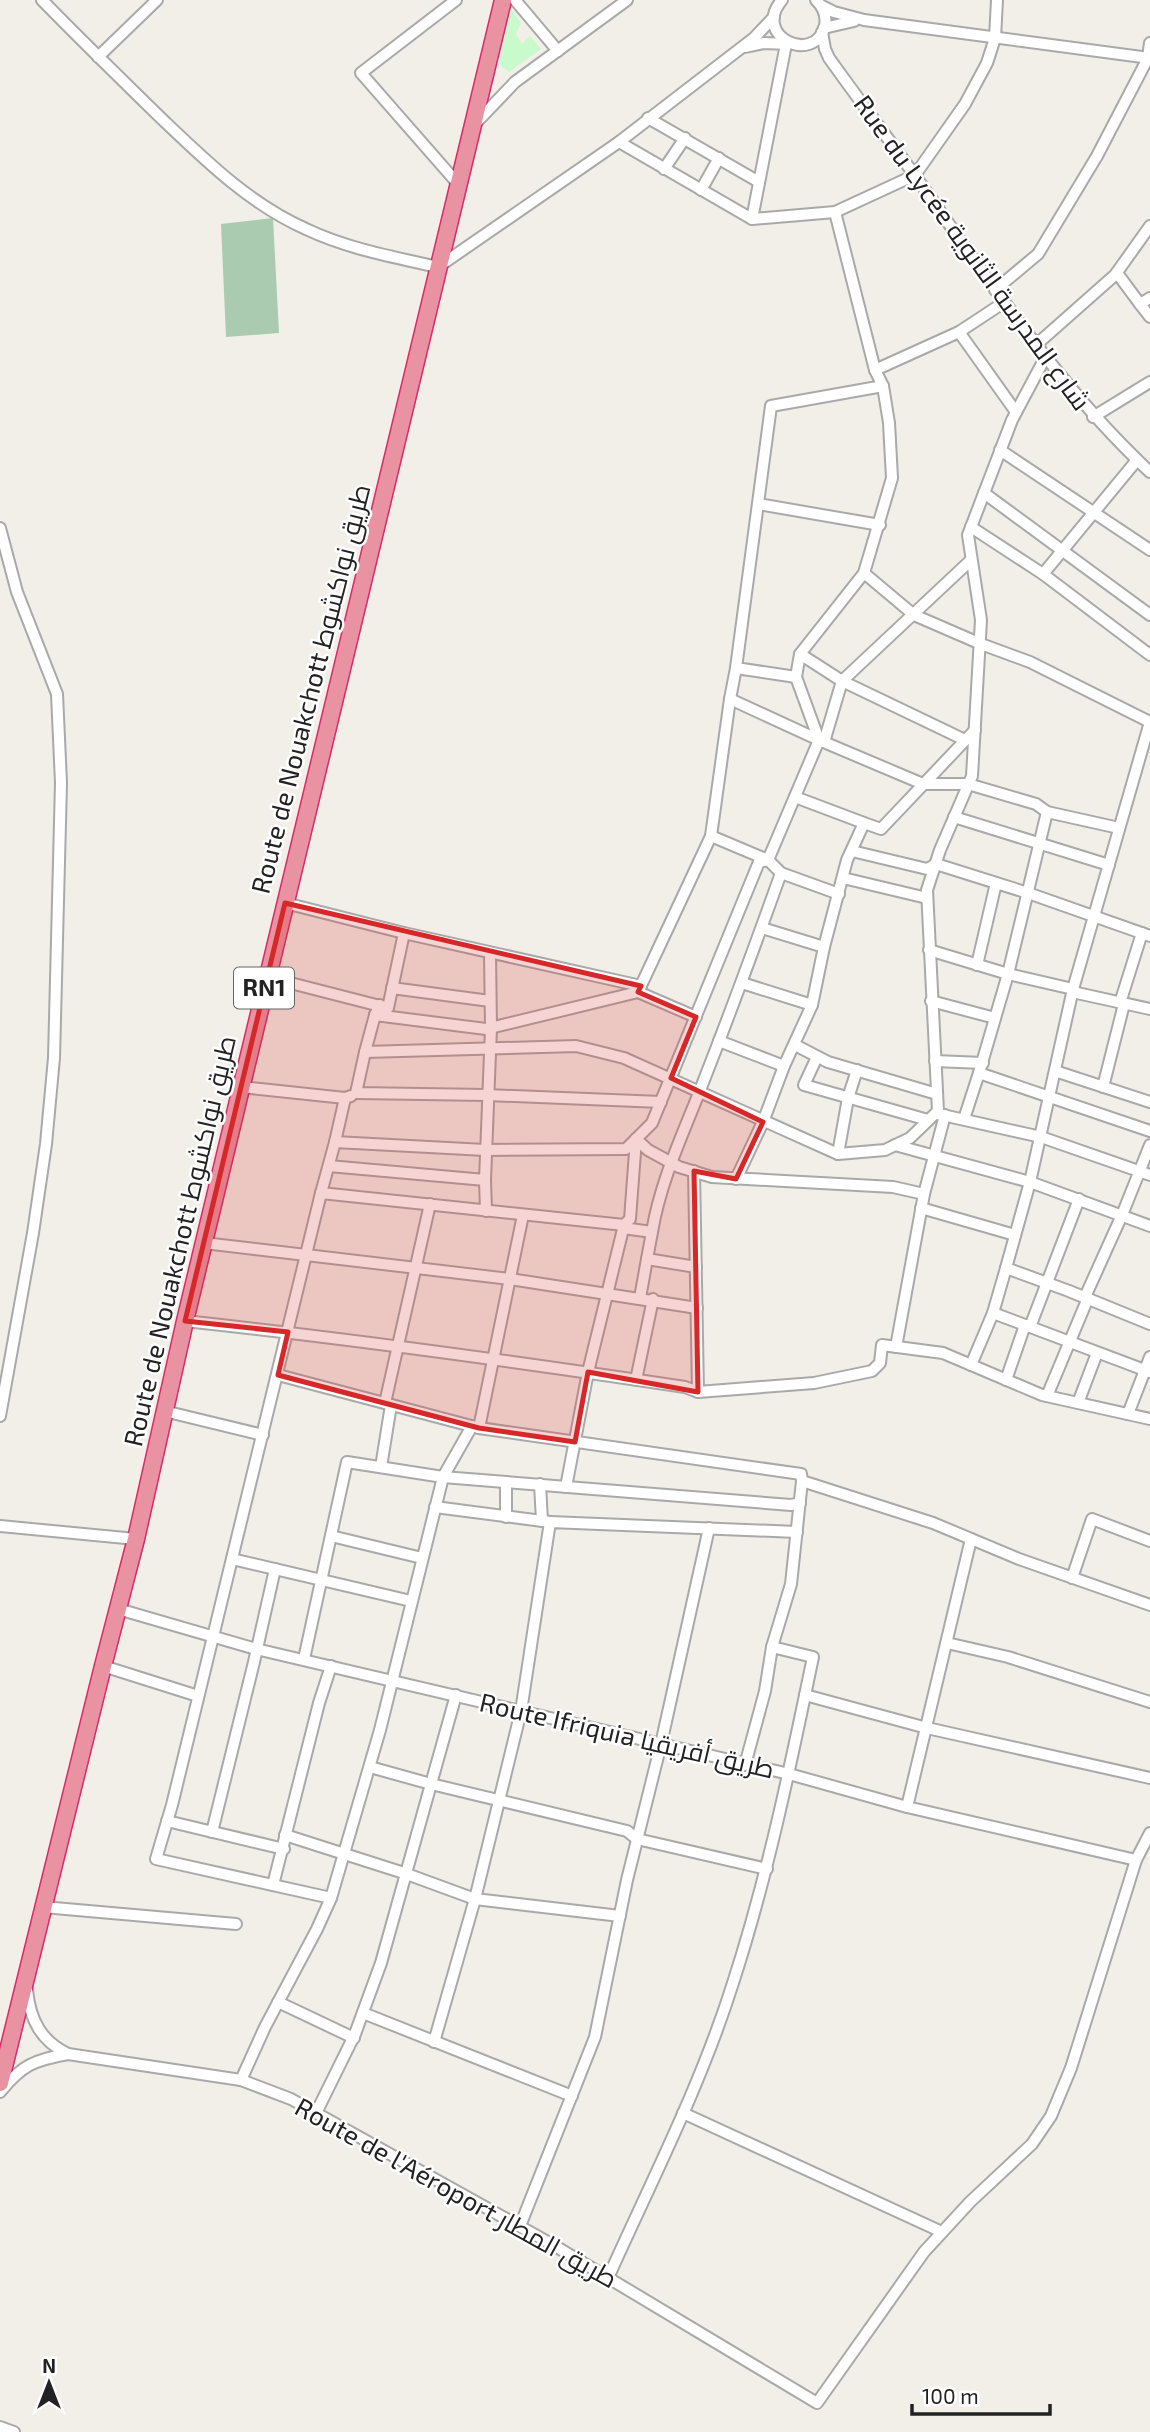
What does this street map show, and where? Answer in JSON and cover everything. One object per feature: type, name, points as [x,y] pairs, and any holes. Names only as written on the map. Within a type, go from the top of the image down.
[{"type":"highway","name":"Route de Nouakchott طريق نواكشوط","points":[[0,2083],[136,1539],[267,977],[503,0]]},
{"type":"street","points":[[43,0],[220,174],[279,216],[332,240],[438,267],[619,142],[739,48],[774,15],[782,0]]},
{"type":"street","points":[[98,57],[157,0]]},
{"type":"street","points":[[456,0],[360,73],[459,185]]},
{"type":"street","points":[[515,0],[558,51]]},
{"type":"street","points":[[473,127],[515,82],[626,0]]},
{"type":"street","points":[[772,0],[774,27],[786,42],[794,45]]},
{"type":"street","points":[[619,142],[752,219],[835,212],[915,175],[965,104],[987,63],[995,38],[997,0]]},
{"type":"street","points":[[819,2],[834,12],[864,20],[1149,58]]},
{"type":"street","name":"Rue du Lycée شارع المدرسة الثانوية","points":[[819,2],[825,13],[823,30],[829,58],[915,175],[1003,303],[1093,416],[1150,472]]},
{"type":"street","points":[[739,48],[764,43],[794,45],[814,41],[823,30],[864,20]]},
{"type":"street","points":[[995,290],[1038,254],[1097,156],[1149,58],[1150,43]]},
{"type":"street","points":[[752,219],[794,45]]},
{"type":"street","name":"Rue du Lycée شارع المدرسة الثانوية","points":[[794,45],[829,58]]},
{"type":"street","points":[[648,118],[759,182]]},
{"type":"street","points":[[664,169],[684,138]]},
{"type":"street","points":[[701,190],[719,158]]},
{"type":"street","points":[[822,741],[796,677],[800,654],[864,573],[892,478],[889,423],[883,386],[875,370],[835,212]]},
{"type":"street","points":[[1037,344],[1117,273],[1150,226]]},
{"type":"street","points":[[1117,273],[1145,301],[1150,317]]},
{"type":"street","points":[[875,370],[959,332],[1003,303]]},
{"type":"street","points":[[959,332],[1016,411]]},
{"type":"street","points":[[896,1347],[921,1208],[934,1158],[938,1111],[927,890],[972,776],[981,620],[968,535],[1016,411],[1046,356]]},
{"type":"street","points":[[1093,416],[1150,382]]},
{"type":"street","points":[[640,989],[710,836],[771,407],[883,386]]},
{"type":"street","points":[[1000,450],[1150,550]]},
{"type":"street","points":[[1043,574],[1092,511],[1137,460]]},
{"type":"street","points":[[984,493],[1150,615]]},
{"type":"street","points":[[758,504],[880,526]]},
{"type":"street","points":[[971,527],[1043,574],[1150,655]]},
{"type":"street","points":[[0,528],[17,592],[57,694],[61,783],[54,1058],[46,1144],[0,1416]]},
{"type":"street","points":[[768,860],[822,741],[842,681],[971,560]]},
{"type":"street","points":[[864,573],[914,615],[1030,663],[1150,722],[1073,989],[1041,1137],[1015,1236],[993,1313],[971,1365]]},
{"type":"street","points":[[800,654],[842,681],[965,740]]},
{"type":"street","points":[[736,668],[796,677]]},
{"type":"street","points":[[730,699],[923,784],[968,784],[1036,804],[1047,812],[1119,828]]},
{"type":"street","points":[[795,797],[881,829],[975,730]]},
{"type":"street","points":[[964,1119],[1008,974],[1047,812]]},
{"type":"street","points":[[954,817],[1109,865]]},
{"type":"street","points":[[736,1178],[763,1122],[812,1004],[838,894],[864,823]]},
{"type":"street","points":[[710,836],[768,860],[781,873],[838,894]]},
{"type":"street","points":[[852,850],[927,869],[936,864],[1146,934],[1122,1003],[1103,1087]]},
{"type":"street","points":[[335,1142],[485,1150],[626,1149],[652,1123],[759,862],[768,860]]},
{"type":"street","points":[[640,1298],[656,1209],[670,1161],[742,984],[781,873]]},
{"type":"street","points":[[843,878],[927,898]]},
{"type":"street","points":[[977,965],[996,883]]},
{"type":"street","points":[[285,903],[640,989],[696,1017]]},
{"type":"street","points":[[762,928],[824,947]]},
{"type":"street","points":[[377,1010],[388,1008],[404,933]]},
{"type":"street","points":[[929,950],[1008,974],[1073,989],[1077,993],[1150,1009]]},
{"type":"street","points":[[486,1211],[485,1150],[491,1028],[490,953]]},
{"type":"street","points":[[267,977],[377,1010],[491,1028],[640,989]]},
{"type":"street","points":[[742,984],[812,1004]]},
{"type":"street","points":[[392,988],[490,1001]]},
{"type":"street","points":[[932,1001],[995,1018]]},
{"type":"street","points":[[331,1898],[156,1859],[321,1193],[377,1010]]},
{"type":"street","points":[[719,1041],[784,1066]]},
{"type":"street","points":[[795,1045],[828,1062],[937,1094]]},
{"type":"street","points":[[365,1052],[576,1046],[624,1058],[838,1154],[885,1150],[910,1138],[936,1116]]},
{"type":"street","points":[[817,1057],[804,1085],[848,1098],[964,1119],[1041,1137],[1145,1173]]},
{"type":"street","points":[[935,1061],[981,1068],[1050,1096],[1150,1131]]},
{"type":"street","points":[[838,1154],[848,1098],[857,1070]]},
{"type":"street","points":[[1055,1071],[1150,1101]]},
{"type":"street","points":[[241,1087],[351,1096],[487,1095],[661,1102]]},
{"type":"street","points":[[636,1139],[648,1150],[712,1177],[893,1187],[924,1194]]},
{"type":"street","points":[[566,1487],[588,1372],[623,1227],[630,1219],[636,1139]]},
{"type":"street","points":[[895,1145],[934,1158],[1030,1182],[1150,1226]]},
{"type":"street","points":[[1047,1396],[1122,1216],[1145,1173],[1150,1145]]},
{"type":"street","points":[[329,1166],[485,1180]]},
{"type":"street","points":[[694,1171],[698,1392]]},
{"type":"street","points":[[321,1193],[523,1214],[652,1231]]},
{"type":"street","points":[[1006,1380],[1048,1283],[1079,1199]]},
{"type":"street","points":[[381,1467],[388,1404],[430,1204]]},
{"type":"street","points":[[921,1208],[1015,1236]]},
{"type":"street","points":[[241,2080],[331,1898],[346,1853],[443,1477],[475,1427],[493,1359],[523,1214]]},
{"type":"street","points":[[204,1243],[510,1279],[653,1299],[697,1308]]},
{"type":"street","points":[[647,1259],[696,1267]]},
{"type":"street","points":[[1006,1268],[1150,1324]]},
{"type":"street","points":[[636,1380],[653,1299]]},
{"type":"street","points":[[993,1313],[1147,1371]]},
{"type":"street","points":[[185,1321],[400,1346],[588,1372],[685,1387],[698,1392],[814,1383],[873,1371],[880,1363],[882,1345],[943,1353],[1047,1396],[1150,1419]]},
{"type":"street","points":[[1078,1403],[1097,1353]]},
{"type":"street","points":[[1128,1414],[1147,1371],[1150,1357]]},
{"type":"street","points":[[278,1375],[475,1427],[801,1474],[791,1584],[772,1647],[765,1691],[745,1765]]},
{"type":"street","points":[[164,1410],[263,1435]]},
{"type":"street","points":[[303,1659],[346,1462],[443,1477],[791,1505],[800,1503]]},
{"type":"street","points":[[802,1481],[933,1523],[1072,1578],[1150,1605]]},
{"type":"street","points":[[506,1482],[506,1517]]},
{"type":"street","points":[[434,2042],[475,1899],[521,1711],[546,1522],[540,1485]]},
{"type":"street","points":[[435,1507],[546,1522],[797,1532]]},
{"type":"street","points":[[1072,1578],[1092,1519],[1150,1541]]},
{"type":"street","points":[[0,1526],[136,1539]]},
{"type":"street","points":[[520,2227],[595,2037],[637,1839],[662,1744],[709,1528]]},
{"type":"street","points":[[331,1536],[422,1558]]},
{"type":"street","points":[[907,1807],[971,1539]]},
{"type":"street","points":[[232,1559],[411,1601]]},
{"type":"street","points":[[212,1832],[275,1569]]},
{"type":"street","name":"Route Ifriquia طريق أفريقيا","points":[[118,1609],[256,1649],[789,1774],[907,1807],[1136,1860]]},
{"type":"street","points":[[947,1643],[1008,1657],[1150,1702]]},
{"type":"street","points":[[608,2278],[683,2113],[732,1989],[766,1869],[813,1657],[772,1647]]},
{"type":"street","points":[[103,1666],[198,1696]]},
{"type":"street","points":[[273,1885],[331,1666]]},
{"type":"street","points":[[316,2113],[354,2038],[393,1924],[404,1873],[456,1695]]},
{"type":"street","points":[[805,1695],[927,1728],[1150,1779]]},
{"type":"street","points":[[370,1768],[627,1830],[637,1839],[766,1869]]},
{"type":"street","points":[[167,1821],[284,1849]]},
{"type":"street","points":[[683,2113],[942,2231],[1032,2144],[1051,2116],[1071,2068],[1136,1860],[1150,1833]]},
{"type":"street","points":[[285,1835],[346,1853],[475,1899],[620,1916]]},
{"type":"street","points":[[43,1907],[236,1924]]},
{"type":"street","name":"Route de l'Aéroport طريق المطار","points":[[26,1976],[28,2002],[36,2026],[54,2048],[68,2054],[241,2080],[274,2092],[520,2227],[817,2403],[924,2252],[942,2231]]},
{"type":"street","points":[[278,2002],[354,2038]]},
{"type":"street","points":[[363,2013],[572,2096]]},
{"type":"street","name":"Route de l'Aéroport طريق المطار","points":[[0,2092],[25,2066],[37,2060],[68,2054]]},
{"type":"street","points":[[0,2427],[14,2432]]},
{"type":"highlighted area","points":[[285,903],[641,986],[638,992],[696,1017],[671,1078],[763,1122],[736,1179],[694,1171],[698,1392],[588,1372],[575,1442],[479,1428],[278,1375],[288,1332],[185,1321]]},
{"type":"green space","points":[[511,9],[521,23],[516,34],[522,44],[530,36],[541,49],[509,72],[499,64]]},
{"type":"green space","points":[[273,218],[279,333],[226,337],[221,224]]}]
